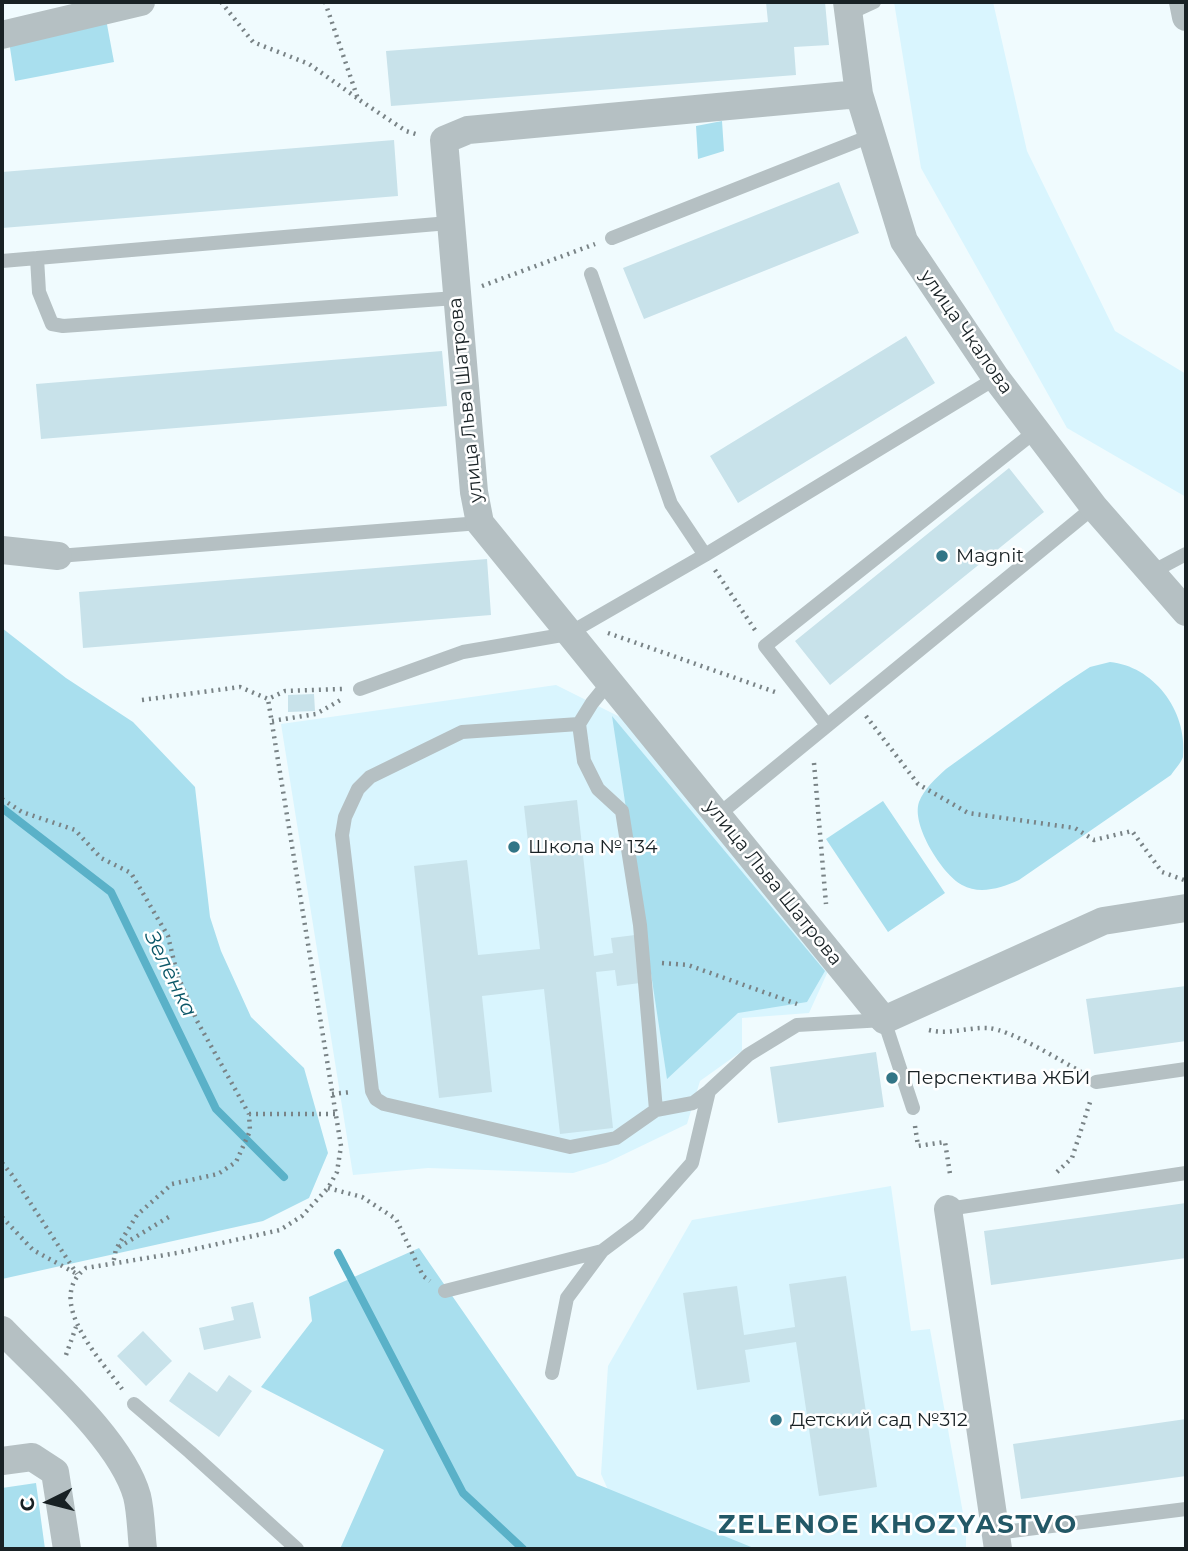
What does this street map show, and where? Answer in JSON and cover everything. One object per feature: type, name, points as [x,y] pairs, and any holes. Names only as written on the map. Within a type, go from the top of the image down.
[{"type":"street","points":[[2,35],[141,2]]},
{"type":"street","points":[[1183,2],[1186,17]]},
{"type":"street","name":"улица Чкалова","points":[[847,8],[859,94],[904,241],[996,378],[1094,507],[1186,612]]},
{"type":"street","points":[[444,140],[468,130],[859,94]]},
{"type":"street","name":"улица Льва Шатрова","points":[[444,140],[474,492],[480,523],[576,629],[609,682],[884,1020]]},
{"type":"street","points":[[2,550],[58,556]]},
{"type":"street","points":[[884,1020],[1103,920],[1186,908]]},
{"type":"street","points":[[948,1209],[997,1541]]},
{"type":"street","points":[[2,1330],[96,1428],[119,1457],[136,1496],[143,1549]]},
{"type":"street","points":[[2,1461],[32,1457],[55,1472],[67,1549]]},
{"type":"lane","points":[[847,8],[874,2]]},
{"type":"lane","points":[[612,238],[873,135]]},
{"type":"lane","points":[[2,261],[449,223]]},
{"type":"lane","points":[[37,258],[42,303],[52,324],[62,326],[456,296]]},
{"type":"lane","points":[[591,274],[671,504],[705,555]]},
{"type":"lane","points":[[360,689],[463,652],[576,629],[705,555],[996,378]]},
{"type":"lane","points":[[827,725],[765,646],[1037,430]]},
{"type":"lane","points":[[718,815],[1094,507]]},
{"type":"lane","points":[[58,556],[480,523]]},
{"type":"lane","points":[[1152,572],[1186,554]]},
{"type":"lane","points":[[609,682],[579,724],[584,761],[598,789],[622,811],[644,962],[656,1110]]},
{"type":"lane","points":[[579,724],[461,732],[370,777],[358,789],[345,817],[342,835],[372,1091],[376,1099],[384,1104],[570,1147],[616,1138],[656,1110],[693,1103],[748,1055],[797,1025],[884,1020],[912,1108]]},
{"type":"lane","points":[[1096,1082],[1186,1069]]},
{"type":"lane","points":[[552,1373],[567,1298],[602,1251],[638,1224],[692,1163],[709,1091]]},
{"type":"lane","points":[[948,1209],[1186,1173]]},
{"type":"lane","points":[[445,1291],[602,1251]]},
{"type":"lane","points":[[134,1404],[297,1549]]},
{"type":"lane","points":[[997,1541],[1186,1509]]},
{"type":"path","points":[[221,2],[253,42],[309,64],[406,131],[444,140]]},
{"type":"path","points":[[325,2],[358,99]]},
{"type":"path","points":[[456,296],[612,238]]},
{"type":"path","points":[[705,555],[765,646]]},
{"type":"path","points":[[576,629],[810,704]]},
{"type":"path","points":[[142,700],[240,687],[268,699],[285,691],[360,689]]},
{"type":"path","points":[[272,721],[316,714],[360,689]]},
{"type":"path","points":[[134,1404],[76,1326],[72,1293],[77,1274],[86,1268],[177,1253],[280,1230],[302,1216],[328,1188],[337,1172],[341,1146],[268,699]]},
{"type":"path","points":[[855,701],[918,784],[968,813],[1074,828],[1094,840],[1132,831],[1162,872],[1186,881]]},
{"type":"path","points":[[811,737],[827,907]]},
{"type":"path","points":[[2,799],[22,812],[75,830],[101,858],[131,873],[168,936],[177,974],[197,1021],[249,1114],[250,1131],[236,1162],[218,1174],[172,1184],[137,1215],[116,1249],[113,1264]]},
{"type":"path","points":[[644,962],[688,965],[799,1005]]},
{"type":"path","points":[[884,1020],[942,1033],[991,1028],[1046,1051],[1096,1082],[1072,1158],[1034,1195]]},
{"type":"path","points":[[912,1108],[918,1146],[945,1142],[950,1174]]},
{"type":"path","points":[[249,1114],[335,1114]]},
{"type":"path","points":[[2,1163],[77,1274]]},
{"type":"path","points":[[328,1188],[362,1197],[396,1219],[423,1276],[445,1291]]},
{"type":"path","points":[[116,1249],[172,1215]]},
{"type":"path","points":[[2,1217],[33,1250],[77,1274]]},
{"type":"shaded area","points":[[894,2],[993,2],[1027,151],[1115,331],[1186,374],[1186,497],[1067,428],[921,168]]},
{"type":"shaded area","points":[[106,19],[114,62],[15,81],[9,41]]},
{"type":"shaded area","points":[[722,121],[724,151],[698,159],[696,126]]},
{"type":"shaded area","points":[[2,628],[66,678],[133,722],[195,787],[210,917],[221,951],[251,1017],[304,1068],[328,1153],[309,1198],[263,1221],[2,1279]]},
{"type":"shaded area","points":[[1110,662],[1140,672],[1164,693],[1180,722],[1183,757],[1179,764],[1171,775],[1019,880],[983,890],[962,885],[937,860],[924,835],[918,812],[924,793],[946,769],[1064,684],[1090,667]]},
{"type":"shaded area","name":"Школа № 134","points":[[556,685],[622,718],[829,969],[809,1013],[742,1018],[742,1051],[700,1081],[687,1124],[606,1163],[573,1173],[428,1168],[353,1175],[281,724]]},
{"type":"shaded area","points":[[612,716],[825,971],[807,1002],[738,1013],[667,1079]]},
{"type":"shaded area","points":[[883,801],[945,893],[888,932],[826,839]]},
{"type":"shaded area","name":"Детский сад №312","points":[[891,1186],[911,1331],[930,1329],[966,1530],[966,1549],[667,1549],[627,1533],[601,1474],[608,1366],[692,1220]]},
{"type":"shaded area","points":[[419,1248],[577,1476],[756,1549],[340,1549],[384,1450],[261,1387],[312,1321],[309,1297]]},
{"type":"shaded area","points":[[36,1483],[45,1549],[2,1549],[2,1488]]},
{"type":"building","points":[[766,2],[825,2],[829,45],[794,47],[796,75],[391,106],[386,51],[768,22]]},
{"type":"building","points":[[394,140],[398,196],[2,228],[2,172]]},
{"type":"building","points":[[839,182],[859,233],[644,319],[623,268]]},
{"type":"building","points":[[906,336],[935,383],[738,503],[710,456]]},
{"type":"building","points":[[442,351],[447,406],[41,439],[36,384]]},
{"type":"building","points":[[1009,468],[1044,512],[830,685],[795,641]]},
{"type":"building","points":[[487,559],[491,615],[83,648],[79,592]]},
{"type":"building","points":[[314,694],[315,711],[288,712],[288,695]]},
{"type":"building","points":[[577,800],[594,956],[613,953],[611,938],[635,935],[640,983],[617,986],[615,970],[596,972],[613,1128],[560,1134],[544,989],[482,996],[492,1092],[439,1098],[414,866],[467,860],[478,955],[540,949],[524,806]]},
{"type":"building","points":[[1186,986],[1186,1041],[1094,1054],[1086,999]]},
{"type":"building","points":[[876,1052],[884,1107],[778,1123],[770,1067]]},
{"type":"building","points":[[1186,1203],[1186,1258],[991,1285],[984,1231]]},
{"type":"building","points":[[846,1276],[877,1487],[819,1496],[796,1342],[745,1350],[750,1382],[697,1390],[683,1293],[737,1286],[744,1335],[795,1327],[789,1284]]},
{"type":"building","points":[[253,1302],[261,1338],[204,1350],[199,1328],[234,1320],[231,1307]]},
{"type":"building","points":[[143,1331],[172,1361],[146,1386],[117,1356]]},
{"type":"building","points":[[189,1372],[217,1392],[229,1375],[252,1391],[219,1437],[169,1401]]},
{"type":"building","points":[[1186,1419],[1186,1476],[1021,1499],[1013,1444]]},
{"type":"waterway","name":"Зелёнка","points":[[2,808],[111,892],[216,1109],[284,1177]]},
{"type":"waterway","name":"Зелёнка","points":[[338,1253],[463,1493],[523,1549]]},
{"type":"place","name":"Magnit","points":[[942,556]]},
{"type":"place","name":"Школа № 134","points":[[514,847]]},
{"type":"place","name":"Перспектива ЖБИ","points":[[892,1078]]},
{"type":"place","name":"Детский сад №312","points":[[776,1420]]},
{"type":"district","name":"ZELENOE KHOZYASTVO","points":[[898,1525]]}]
